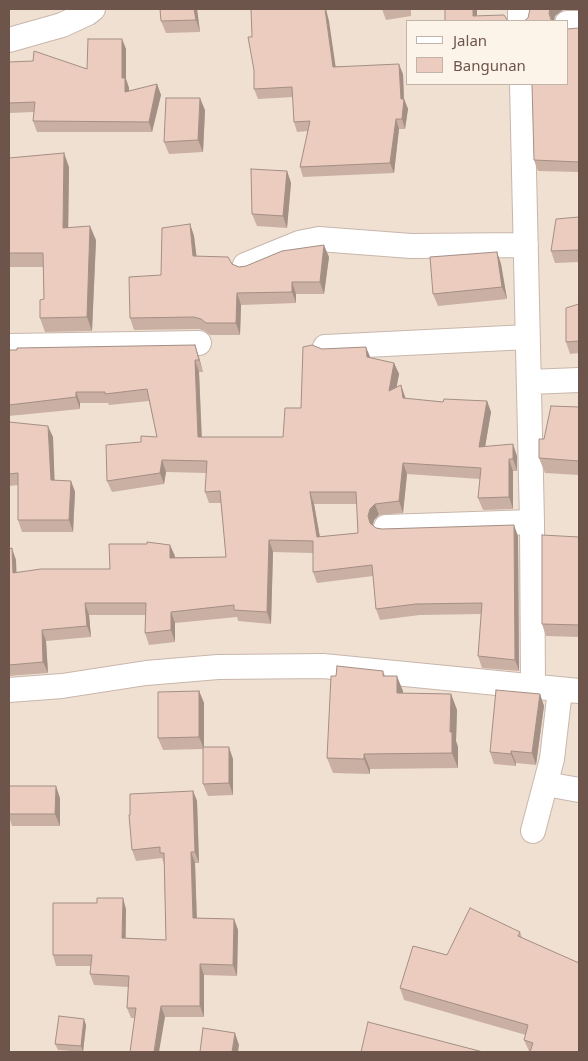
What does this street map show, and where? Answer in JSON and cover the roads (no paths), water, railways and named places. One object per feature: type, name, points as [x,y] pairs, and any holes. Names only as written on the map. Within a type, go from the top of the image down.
[{"type":"street","points":[[9,40],[62,25],[93,9]]},
{"type":"street","points":[[522,85],[534,688]]},
{"type":"street","points":[[245,265],[299,243],[318,239],[411,246],[526,245]]},
{"type":"street","points":[[324,347],[528,337]]},
{"type":"street","points":[[9,346],[199,343]]},
{"type":"street","points":[[529,382],[579,380]]},
{"type":"street","points":[[386,527],[532,522]]},
{"type":"street","points":[[9,690],[62,686],[146,673],[218,667],[324,666],[534,688],[570,690],[533,831]]},
{"type":"street","points":[[546,784],[579,790]]}]
